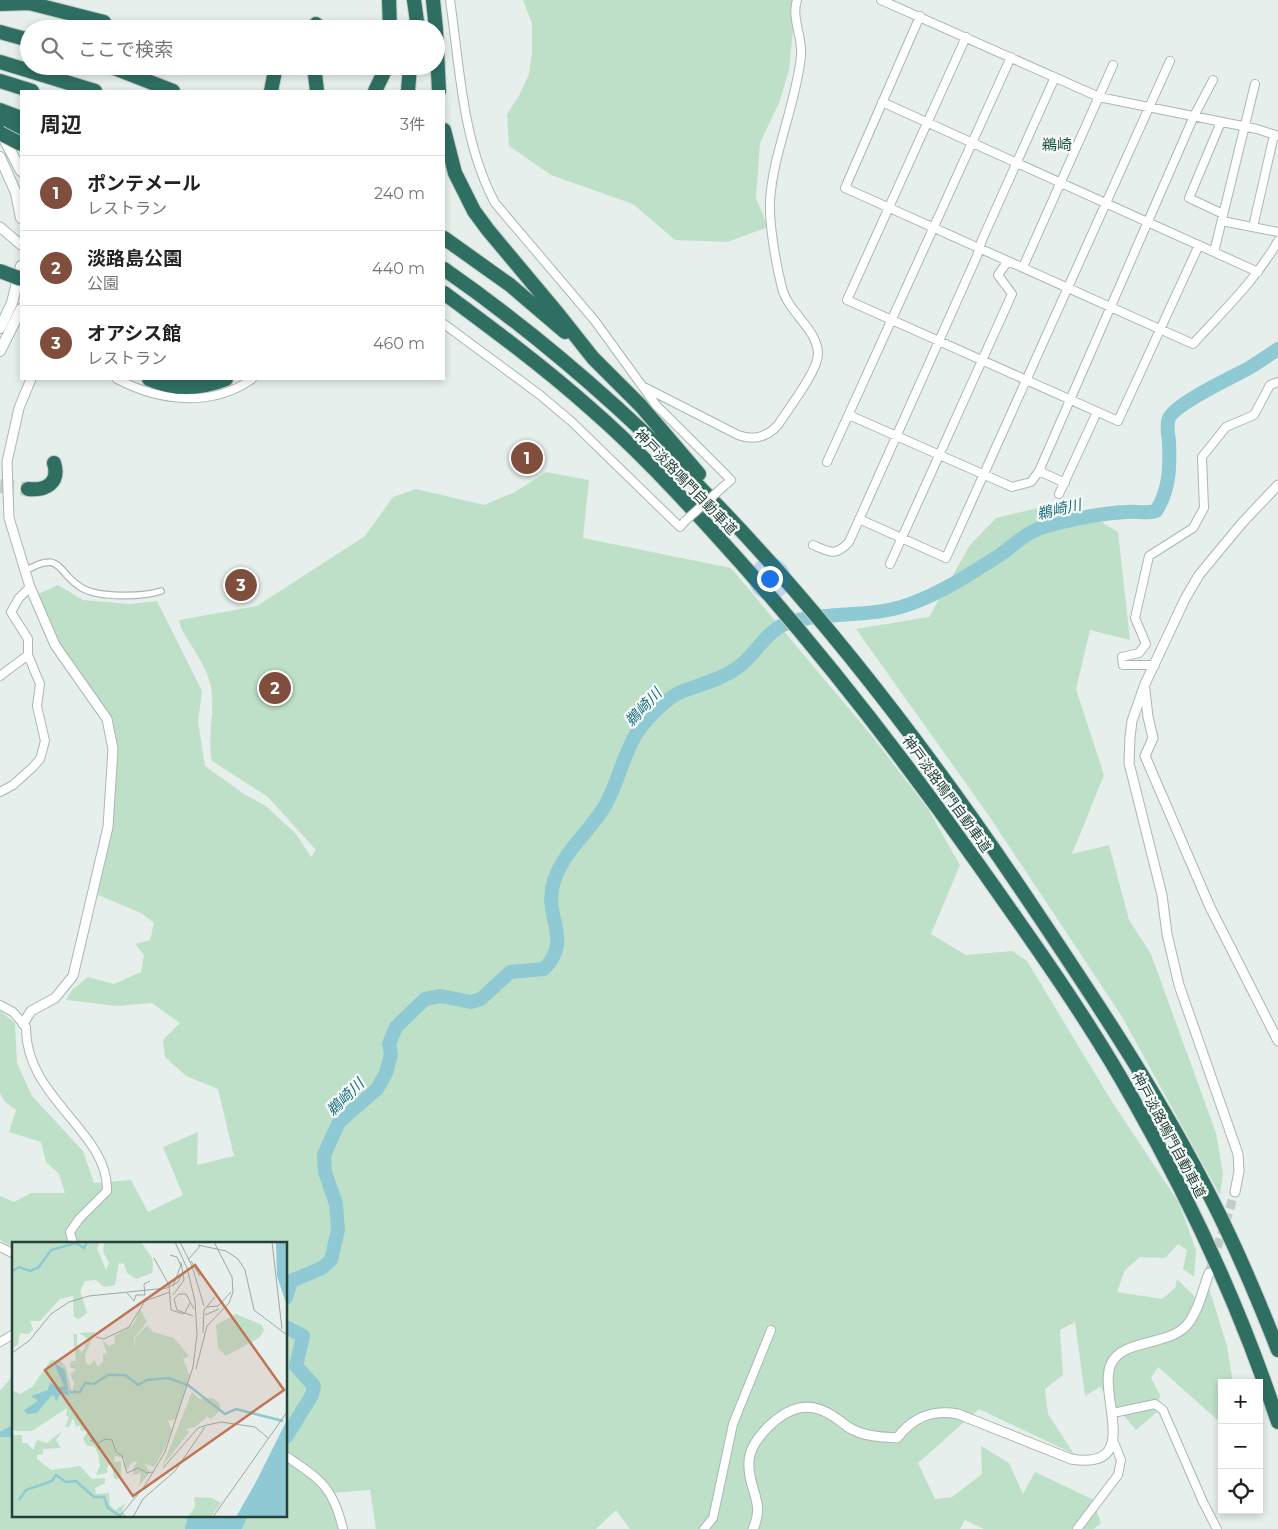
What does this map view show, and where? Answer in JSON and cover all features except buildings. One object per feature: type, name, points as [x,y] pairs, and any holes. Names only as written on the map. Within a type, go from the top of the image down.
[{"type":"highway","points":[[389,0],[390,20]]},
{"type":"highway","points":[[405,0],[407,20]]},
{"type":"highway","points":[[414,0],[417,20]]},
{"type":"highway","points":[[433,0],[435,20]]},
{"type":"highway","points":[[0,4],[29,3],[96,20]]},
{"type":"highway","points":[[0,32],[20,38]]},
{"type":"highway","points":[[0,62],[20,68]]},
{"type":"highway","points":[[43,75],[93,90]]},
{"type":"highway","points":[[132,75],[170,90]]},
{"type":"highway","points":[[271,90],[274,75]]},
{"type":"highway","points":[[315,75],[317,90]]},
{"type":"highway","points":[[375,90],[383,75]]},
{"type":"highway","points":[[380,90],[384,75]]},
{"type":"highway","points":[[408,90],[409,75]]},
{"type":"highway","points":[[418,90],[419,75]]},
{"type":"highway","points":[[438,75],[439,90]]},
{"type":"highway","points":[[0,81],[29,90]]},
{"type":"highway","points":[[2,122],[20,118]]},
{"type":"highway","points":[[2,122],[20,131]]},
{"type":"highway","points":[[2,122],[20,143]]},
{"type":"highway","points":[[445,134],[456,173],[474,211],[593,358],[673,442],[734,522]]},
{"type":"highway","points":[[445,239],[510,285],[593,358]]},
{"type":"highway","name":"神戸淡路鳴門自動車道","points":[[445,270],[509,316],[619,408],[734,522],[824,626],[897,719],[974,822],[1104,1013],[1211,1198],[1260,1305],[1278,1350]]},
{"type":"highway","points":[[0,271],[20,279]]},
{"type":"highway","name":"神戸淡路鳴門自動車道","points":[[445,295],[526,355],[592,410],[685,502],[828,664],[880,729],[1003,899],[1134,1100],[1201,1231],[1256,1361],[1278,1422]]},
{"type":"highway","points":[[445,307],[526,355]]},
{"type":"highway","points":[[153,380],[180,387],[205,385],[222,380]]},
{"type":"highway","points":[[28,489],[44,488],[52,484],[56,476],[54,463]]},
{"type":"main road","points":[[2,122],[20,168]]},
{"type":"main road","points":[[0,157],[16,193],[20,213]]},
{"type":"main road","points":[[0,328],[12,303],[20,270]]},
{"type":"main road","points":[[0,351],[20,311]]},
{"type":"street","points":[[445,325],[540,395],[572,422],[680,527],[731,480],[663,414],[595,320],[495,203],[484,182],[469,129],[450,0]]},
{"type":"street","points":[[642,386],[738,435],[755,438],[772,432],[778,425],[818,361],[816,342],[809,330],[790,308],[782,289],[770,202],[776,165],[801,54],[795,11],[797,0]]},
{"type":"street","points":[[881,0],[1099,97],[1244,127],[1276,136],[1253,227]]},
{"type":"street","points":[[920,16],[845,188],[1193,344],[1258,272],[1278,241]]},
{"type":"street","points":[[966,37],[847,300],[1118,421],[1199,245]]},
{"type":"street","points":[[828,462],[1011,57]]},
{"type":"street","points":[[859,519],[946,558],[1170,61]]},
{"type":"street","points":[[1023,268],[1113,65]]},
{"type":"street","points":[[813,545],[833,553],[841,551],[849,542],[1055,77]]},
{"type":"street","points":[[849,415],[1012,487],[1031,482],[1039,471],[1072,400],[1194,116],[1213,80]]},
{"type":"street","points":[[1214,252],[1255,84]]},
{"type":"street","points":[[882,102],[1258,272]]},
{"type":"street","points":[[1221,122],[1189,198],[1222,218],[1278,232]]},
{"type":"street","points":[[0,228],[20,244]]},
{"type":"street","points":[[890,564],[1012,294],[998,275],[1008,261]]},
{"type":"street","points":[[23,1024],[31,1011],[55,998],[73,976],[108,827],[113,749],[107,719],[55,645],[30,588],[9,518],[6,487],[11,439],[22,399],[31,380]]},
{"type":"street","points":[[120,380],[151,392],[191,400],[231,391],[250,380]]},
{"type":"street","points":[[1155,666],[1124,665],[1122,657],[1139,653],[1146,644],[1136,618],[1149,556],[1193,528],[1204,508],[1202,457],[1226,427],[1254,415],[1270,385],[1278,382]]},
{"type":"street","points":[[1060,494],[1097,412]]},
{"type":"street","points":[[1039,471],[1065,483]]},
{"type":"street","points":[[1235,1192],[1239,1171],[1238,1154],[1179,986],[1167,934],[1162,895],[1129,763],[1132,721],[1145,684],[1185,599],[1199,575],[1242,523],[1278,486]]},
{"type":"street","points":[[25,571],[47,562],[59,564],[76,584],[84,590],[142,596],[161,591]]},
{"type":"street","points":[[0,792],[13,785],[33,767],[40,759],[45,742],[38,706],[40,684],[28,655],[28,639],[11,612],[19,598],[30,588]]},
{"type":"street","points":[[0,676],[28,655]]},
{"type":"street","points":[[1145,684],[1148,717],[1153,738],[1144,756],[1210,907],[1278,1041]]},
{"type":"street","points":[[0,1005],[13,1012],[26,1027],[34,1065],[48,1092],[89,1141],[98,1154],[104,1171],[107,1191],[70,1232],[73,1242]]},
{"type":"street","points":[[0,1247],[12,1253]]},
{"type":"street","points":[[753,1529],[759,1517],[759,1508],[749,1474],[749,1461],[752,1449],[767,1428],[796,1407],[809,1406],[821,1409],[856,1432],[897,1438],[907,1426],[929,1414],[943,1411],[958,1414],[1057,1454],[1084,1461],[1097,1459],[1106,1451],[1112,1440],[1115,1427],[1107,1385],[1108,1371],[1113,1359],[1122,1350],[1171,1337],[1187,1325],[1196,1309],[1209,1273]]},
{"type":"street","points":[[704,1529],[713,1518],[733,1424],[771,1330]]},
{"type":"street","points":[[0,1342],[12,1335]]},
{"type":"street","points":[[1113,1413],[1155,1404],[1164,1410],[1203,1502],[1217,1529]]},
{"type":"street","points":[[1077,1529],[1118,1475],[1121,1460],[1112,1440]]},
{"type":"street","points":[[288,1458],[318,1480],[331,1493],[337,1504],[343,1529]]},
{"type":"green space","points":[[523,0],[796,0],[789,70],[779,103],[760,143],[756,198],[768,227],[727,242],[675,240],[633,204],[551,175],[509,146],[507,114],[519,96],[529,74],[532,53],[532,23]]},
{"type":"green space","points":[[546,472],[589,480],[583,538],[731,568],[871,735],[928,809],[960,865],[931,934],[966,955],[1012,951],[1027,961],[1111,1100],[1179,1203],[1196,1250],[1194,1277],[1183,1269],[1187,1250],[1178,1244],[1165,1258],[1140,1257],[1125,1270],[1117,1292],[1162,1299],[1175,1288],[1177,1279],[1200,1302],[1209,1288],[1227,1346],[1232,1379],[1218,1379],[1218,1420],[1158,1367],[1151,1378],[1160,1395],[1157,1412],[1136,1430],[1100,1387],[1085,1396],[1075,1322],[1060,1330],[1063,1375],[1045,1389],[1048,1414],[1074,1454],[979,1409],[918,1463],[935,1499],[952,1497],[982,1474],[981,1446],[1009,1463],[1023,1494],[1035,1472],[1092,1499],[1101,1523],[1094,1529],[984,1529],[965,1520],[960,1529],[630,1529],[616,1510],[596,1529],[376,1529],[370,1490],[331,1493],[345,1529],[0,1529],[0,1391],[12,1376],[12,1516],[288,1516],[288,1242],[12,1242],[12,1247],[0,1240],[0,1196],[14,1202],[31,1193],[65,1193],[59,1174],[46,1162],[41,1142],[9,1132],[16,1110],[5,1102],[0,1093],[0,1011],[15,1023],[17,1063],[32,1096],[83,1151],[94,1183],[131,1180],[148,1212],[183,1195],[163,1147],[198,1132],[197,1165],[234,1156],[218,1089],[186,1076],[165,1057],[163,1040],[180,1023],[152,1003],[117,1006],[66,1000],[72,990],[88,977],[114,984],[141,972],[144,955],[135,944],[150,940],[154,923],[141,913],[98,895],[114,810],[109,714],[62,647],[38,594],[58,585],[83,600],[129,604],[157,601],[202,691],[198,722],[205,766],[244,794],[266,806],[296,834],[311,857],[316,850],[268,797],[212,761],[210,744],[211,686],[205,668],[181,628],[179,620],[257,606],[365,536],[393,497],[416,489],[484,505],[515,492]]},
{"type":"green space","points":[[1067,501],[1118,532],[1130,640],[1090,630],[1076,689],[1104,775],[1072,854],[1109,845],[1129,920],[1151,954],[1216,1133],[1223,1173],[1220,1195],[1121,1015],[987,813],[856,629],[929,617],[970,545],[996,518]]},
{"type":"water","points":[[12,1425],[12,1437],[0,1437],[0,1432]]},
{"type":"water","points":[[188,1516],[248,1516],[242,1529],[185,1529]]},
{"type":"waterway","name":"鵜崎川","points":[[288,1291],[291,1281],[322,1268],[331,1260],[338,1230],[336,1204],[325,1172],[324,1155],[339,1122],[377,1089],[386,1073],[391,1054],[389,1044],[396,1027],[425,999],[441,996],[471,1002],[481,999],[510,972],[544,969],[553,958],[557,947],[551,894],[558,870],[571,850],[600,814],[614,787],[636,734],[657,709],[677,694],[735,670],[747,660],[774,630],[788,623],[818,617],[895,609],[933,594],[956,582],[1038,529],[1094,516],[1156,511],[1167,486],[1169,469],[1167,427],[1169,418],[1182,405],[1193,398],[1249,368],[1278,349]]},
{"type":"waterway","name":"鵜崎川","points":[[288,1328],[303,1336],[296,1366],[314,1386],[312,1395],[288,1434]]},
{"type":"tunnel","points":[[0,486],[28,489]]},
{"type":"tunnel","points":[[1209,1273],[1235,1192]]},
{"type":"place","name":"ポンテメール","points":[[527,458]]},
{"type":"place","name":"オアシス館","points":[[241,585]]},
{"type":"place","name":"淡路島公園","points":[[275,688]]},
{"type":"district","name":"鵜崎","points":[[1057,144]]}]
